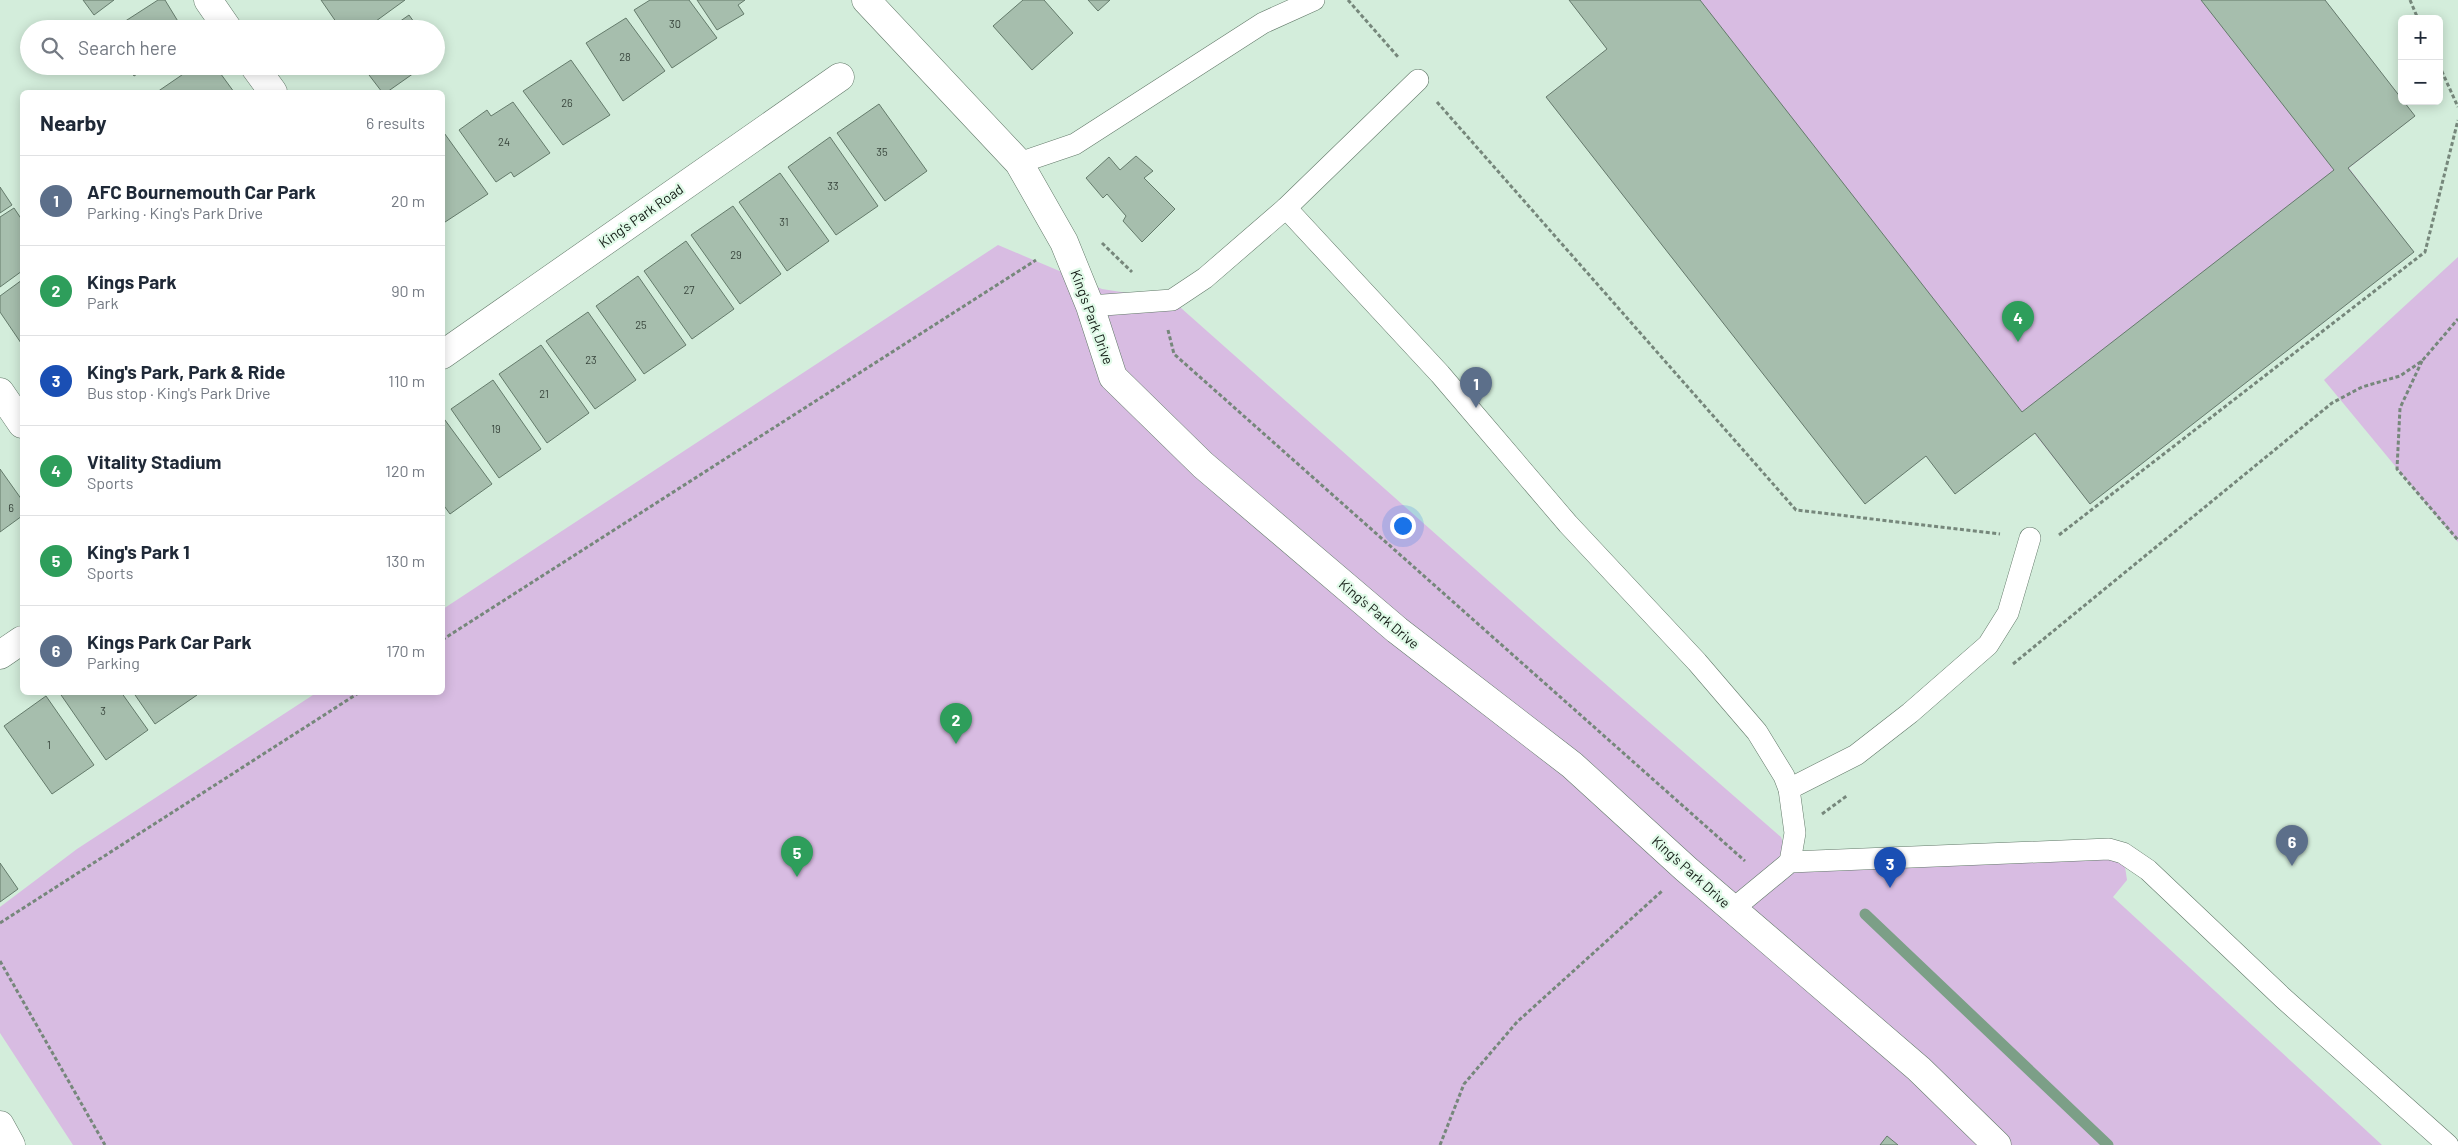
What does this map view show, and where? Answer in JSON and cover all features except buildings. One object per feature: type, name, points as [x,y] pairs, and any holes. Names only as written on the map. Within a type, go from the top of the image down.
[{"type":"street","points":[[208,0],[222,20]]},
{"type":"street","name":"King's Park Drive","points":[[866,0],[1019,163],[1064,242],[1090,306],[1113,377],[1203,465],[1397,630],[1572,764],[1686,869],[1920,1069],[1997,1145]]},
{"type":"street","points":[[261,75],[272,90]]},
{"type":"street","name":"King's Park Road","points":[[446,345],[840,77]]},
{"type":"street","points":[[0,392],[20,421]]},
{"type":"street","points":[[0,655],[20,641]]},
{"type":"street","points":[[0,1125],[11,1145]]},
{"type":"lane","points":[[1019,163],[1075,144],[1263,23],[1314,0]]},
{"type":"lane","points":[[1090,306],[1172,300],[1205,278],[1286,208],[1418,80]]},
{"type":"lane","points":[[1286,208],[1440,374],[1568,524],[1697,662],[1757,732],[1784,776],[1789,789],[1796,833],[1790,862]]},
{"type":"lane","points":[[1789,789],[1856,755],[1910,713],[1988,645],[2008,614],[2030,538]]},
{"type":"lane","points":[[1733,909],[1790,862],[2109,849],[2123,853],[2148,870],[2283,998],[2448,1145]]},
{"type":"path","points":[[1348,0],[1796,510],[2030,538],[2052,540],[2425,252],[2458,120]]},
{"type":"path","points":[[2410,0],[2416,15]]},
{"type":"path","points":[[2443,74],[2458,106]]},
{"type":"path","points":[[1098,239],[1162,301],[1174,354],[1767,881]]},
{"type":"path","points":[[445,638],[1064,242]]},
{"type":"path","points":[[2008,668],[2332,403],[2362,386],[2400,376],[2422,361],[2458,320]]},
{"type":"path","points":[[2422,361],[2400,408],[2397,468],[2458,540]]},
{"type":"path","points":[[0,923],[355,695]]},
{"type":"path","points":[[1796,833],[1854,790]]},
{"type":"path","points":[[1440,1145],[1464,1084],[1517,1022],[1686,869]]},
{"type":"path","points":[[0,961],[105,1145]]},
{"type":"shaded area","points":[[1569,0],[2325,0],[2398,94],[2398,105],[2406,105],[2415,116],[2349,168],[2414,252],[2090,504],[2034,433],[1955,494],[1926,456],[1865,504],[1546,97],[1607,49]]},
{"type":"shaded area","points":[[998,245],[1102,289],[1172,300],[1563,647],[1781,837],[1790,862],[2123,853],[2127,880],[2113,897],[2382,1145],[73,1145],[0,1033],[0,907],[77,849],[313,695],[445,695],[445,608]]},
{"type":"shaded area","points":[[2458,257],[2458,542],[2324,380]]},
{"type":"waterway","points":[[1865,914],[2108,1145]]},
{"type":"place","name":"Vitality Stadium","points":[[2018,342]]},
{"type":"place","name":"AFC Bournemouth Car Park","points":[[1476,408]]},
{"type":"place","name":"Kings Park","points":[[956,744]]},
{"type":"place","name":"Kings Park Car Park","points":[[2292,866]]},
{"type":"place","name":"King's Park 1","points":[[797,877]]},
{"type":"place","name":"King's Park, Park & Ride","points":[[1890,888]]}]
